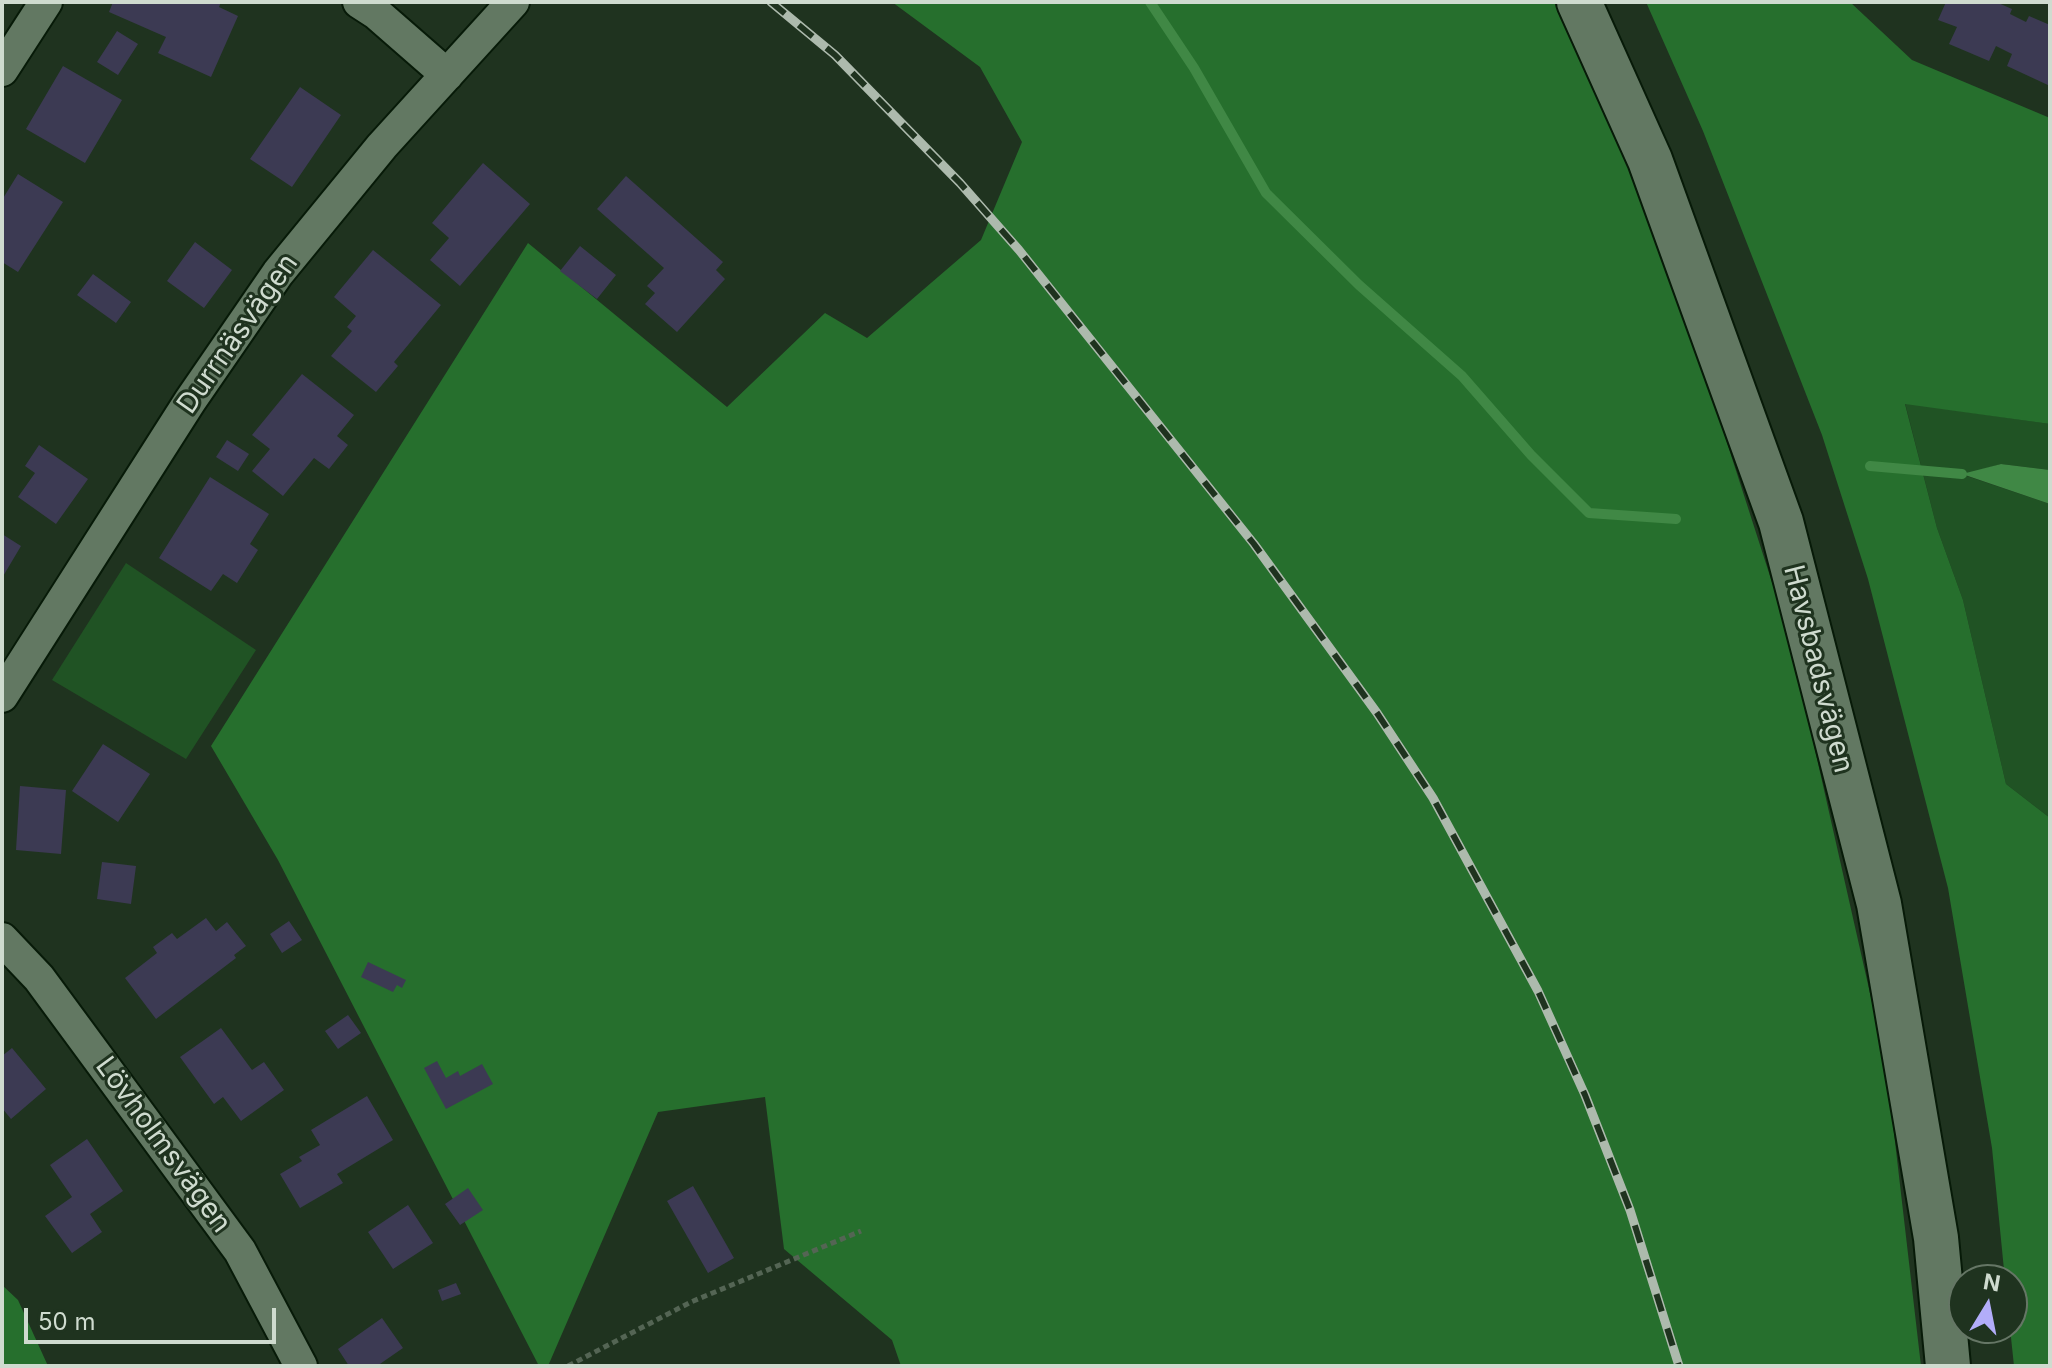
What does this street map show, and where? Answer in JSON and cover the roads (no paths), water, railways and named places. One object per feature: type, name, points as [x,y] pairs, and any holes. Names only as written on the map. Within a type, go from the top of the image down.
[{"type":"main road","name":"Havsbadsvägen","points":[[1579,2],[1650,160],[1781,522],[1879,904],[1936,1238],[1948,1366]]},
{"type":"street","points":[[2,70],[46,2]]},
{"type":"street","points":[[359,2],[447,75]]},
{"type":"street","name":"Durrnäsvägen","points":[[2,696],[190,401],[278,273],[382,146],[513,2]]},
{"type":"street","name":"Lövholmsvägen","points":[[2,939],[39,978],[240,1251],[301,1366]]},
{"type":"waterway","points":[[1150,2],[1194,68],[1266,193],[1359,285],[1462,376],[1531,455],[1589,513],[1676,519]]},
{"type":"waterway","points":[[1870,466],[1962,474]]},
{"type":"railway","points":[[771,2],[835,55],[960,183],[1019,250],[1254,544],[1377,713],[1433,798],[1538,991],[1585,1095],[1630,1210],[1679,1366]]}]
